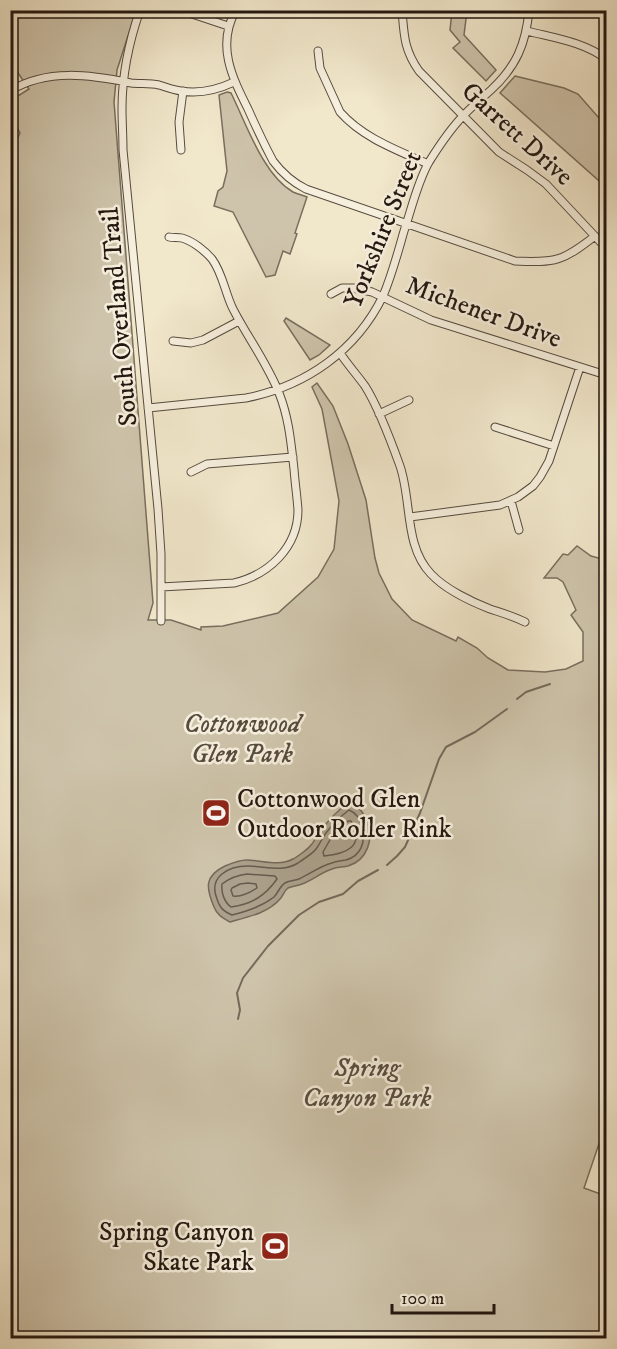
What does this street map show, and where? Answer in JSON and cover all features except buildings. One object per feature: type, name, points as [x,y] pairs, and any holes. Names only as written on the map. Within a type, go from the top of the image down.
[{"type":"street","name":"South Overland Trail","points":[[140,10],[130,44],[124,81],[123,150],[158,516],[161,621]]},
{"type":"street","points":[[184,10],[228,26]]},
{"type":"street","points":[[236,10],[228,26],[226,46],[234,82],[273,161],[290,180],[306,189],[515,261],[539,262],[560,259],[595,236]]},
{"type":"street","name":"Garrett Drive","points":[[402,10],[405,45],[419,70],[499,152],[546,184],[606,248]]},
{"type":"street","name":"Yorkshire Street","points":[[148,408],[246,398],[278,390],[301,381],[340,353],[367,322],[382,296],[428,164],[442,141],[463,115],[493,88],[518,56],[527,31],[529,10]]},
{"type":"street","points":[[527,31],[576,43],[590,48],[606,59]]},
{"type":"street","points":[[318,51],[320,68],[340,112],[353,125],[374,139],[428,164]]},
{"type":"street","points":[[10,91],[27,82],[47,76],[124,81],[191,92],[213,90],[234,82]]},
{"type":"street","points":[[182,150],[179,122],[183,91]]},
{"type":"street","points":[[161,587],[234,583],[253,577],[275,562],[289,543],[296,526],[298,510],[287,417],[278,390],[260,354],[239,321],[222,277],[211,259],[203,250],[183,238],[168,237]]},
{"type":"street","name":"Michener Drive","points":[[331,294],[342,288],[372,292],[431,320],[606,375]]},
{"type":"street","points":[[173,341],[191,343],[203,340],[239,321]]},
{"type":"street","points":[[340,353],[366,388],[379,414],[403,477],[414,543],[424,565],[440,582],[470,600],[510,614],[525,622]]},
{"type":"street","points":[[410,517],[496,505],[511,501],[526,491],[540,477],[549,461],[580,367]]},
{"type":"street","points":[[379,414],[409,400]]},
{"type":"street","points":[[495,427],[554,446]]},
{"type":"street","points":[[191,471],[207,464],[292,457]]},
{"type":"street","points":[[511,501],[519,530]]},
{"type":"green space","points":[[11,11],[136,11],[117,70],[114,102],[153,603],[148,620],[171,620],[201,630],[201,627],[223,626],[278,613],[318,577],[334,549],[339,501],[322,409],[312,387],[317,383],[333,406],[348,444],[366,500],[379,573],[392,599],[412,620],[456,641],[458,637],[508,670],[545,672],[566,669],[583,661],[583,632],[571,615],[576,610],[563,582],[557,578],[544,578],[563,554],[568,555],[577,546],[591,556],[606,560],[606,1123],[584,1188],[606,1196],[606,1338],[11,1338],[10,155],[20,133],[11,116],[10,101],[29,89],[18,73],[11,71]]},
{"type":"green space","points":[[452,11],[467,11],[464,35],[496,70],[486,81],[453,48],[460,42],[450,30]]},
{"type":"green space","points":[[515,76],[564,88],[578,94],[606,126],[606,187],[500,93]]},
{"type":"green space","points":[[231,93],[256,147],[273,174],[293,192],[307,197],[290,254],[283,251],[275,275],[266,277],[233,212],[214,206],[218,191],[223,187],[227,171],[219,95]]},
{"type":"green space","points":[[286,318],[330,345],[310,360],[284,321]]},
{"type":"water","points":[[347,804],[360,809],[369,828],[368,848],[360,859],[348,866],[331,869],[300,885],[288,888],[275,904],[257,914],[230,922],[217,912],[208,888],[213,874],[228,865],[242,861],[276,863],[293,859],[310,847],[327,823]]},
{"type":"waterway","points":[[517,699],[526,692],[550,684]]},
{"type":"waterway","points":[[387,865],[405,847],[439,759],[446,747],[475,732],[507,709]]},
{"type":"waterway","points":[[238,1019],[240,1010],[237,993],[243,978],[268,946],[299,915],[319,902],[343,894],[358,881],[378,870]]},
{"type":"place","name":"Cottonwood Glen Outdoor Roller Rink","points":[[216,813]]},
{"type":"place","name":"Spring Canyon Skate Park","points":[[275,1246]]},
{"type":"park label","name":"Cottonwood Glen Park","points":[[242,738]]},
{"type":"park label","name":"Spring Canyon Park","points":[[367,1082]]}]
